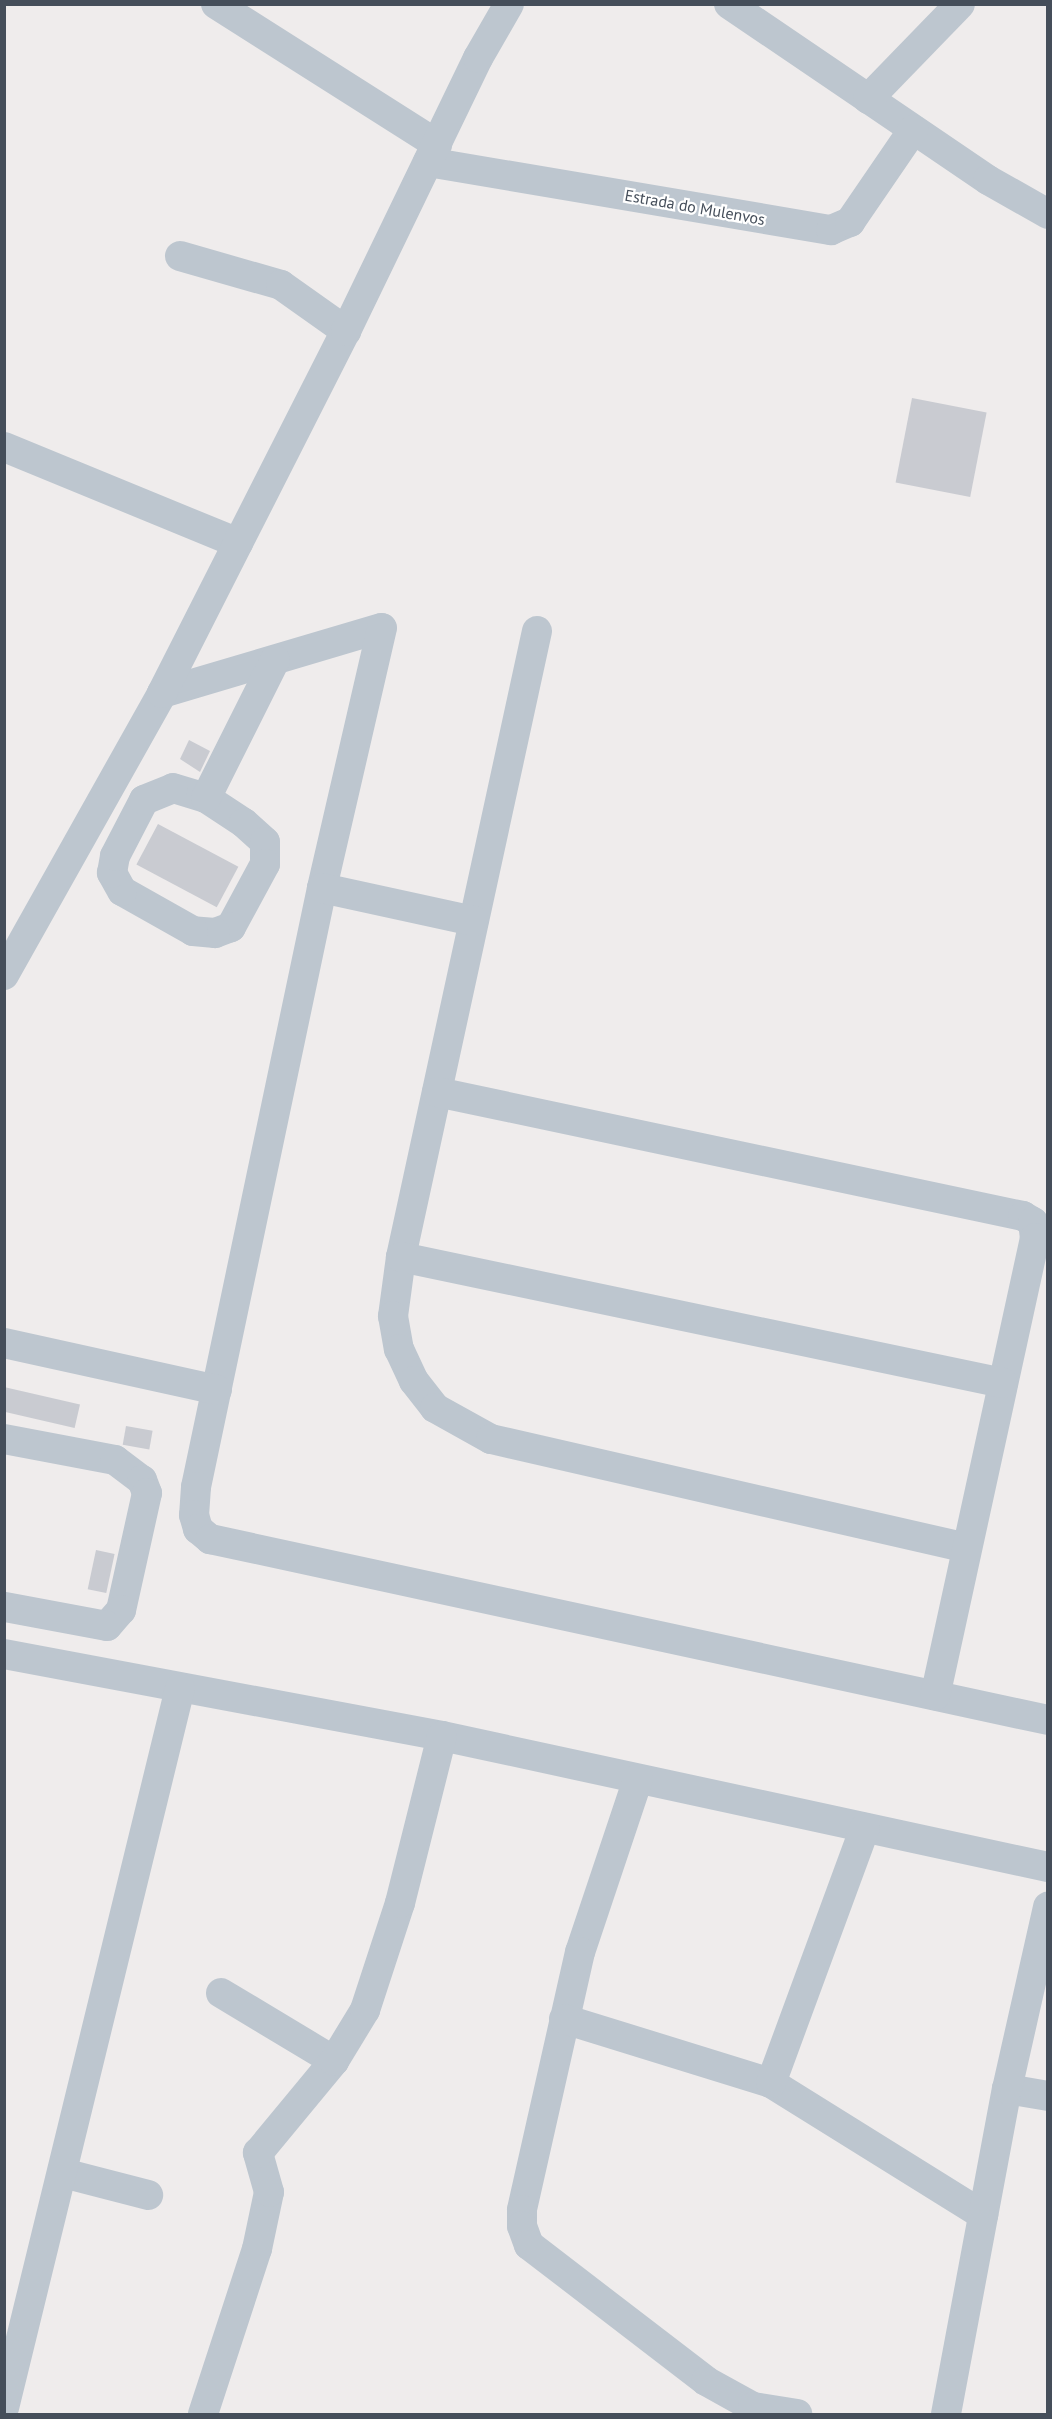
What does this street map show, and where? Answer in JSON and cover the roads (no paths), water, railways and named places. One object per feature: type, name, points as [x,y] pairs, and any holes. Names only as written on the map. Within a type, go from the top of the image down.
[{"type":"street","points":[[216,4],[433,153]]},
{"type":"street","points":[[4,975],[14,939],[162,693],[509,4]]},
{"type":"street","points":[[729,4],[988,180],[1047,214]]},
{"type":"street","points":[[868,99],[960,4]]},
{"type":"street","name":"Estrada do Mulenvos","points":[[433,153],[831,230],[850,222],[914,130]]},
{"type":"street","points":[[180,256],[280,285],[346,331]]},
{"type":"street","points":[[4,447],[238,543]]},
{"type":"street","points":[[162,693],[382,628],[322,888],[218,1390],[195,1487],[194,1515],[198,1529],[210,1539],[1047,1720]]},
{"type":"street","points":[[537,631],[401,1257],[393,1316],[399,1349],[414,1381],[435,1408],[463,1426],[491,1439],[967,1548]]},
{"type":"street","points":[[206,798],[275,660]]},
{"type":"street","points":[[172,788],[206,798],[244,823],[265,842],[265,864],[231,927],[216,933],[193,930],[122,891],[112,873],[115,856],[144,800],[172,788]]},
{"type":"street","points":[[322,888],[473,921]]},
{"type":"street","points":[[437,1092],[1023,1216],[1032,1222],[1035,1238],[935,1695]]},
{"type":"street","points":[[401,1257],[1003,1383]]},
{"type":"street","points":[[4,1343],[218,1390]]},
{"type":"street","points":[[4,1439],[115,1461],[142,1480],[147,1493],[121,1610],[107,1626],[4,1607]]},
{"type":"street","points":[[4,1654],[442,1736],[1047,1867]]},
{"type":"street","points":[[4,2408],[180,1688]]},
{"type":"street","points":[[203,2415],[257,2249],[269,2192],[258,2152],[334,2061],[353,2033],[368,1999],[400,1903],[442,1736]]},
{"type":"street","points":[[638,1779],[580,1953],[522,2210],[522,2226],[529,2245],[732,2398],[753,2408],[797,2415]]},
{"type":"street","points":[[771,2083],[865,1828]]},
{"type":"street","points":[[946,2415],[1007,2089],[1047,1907]]},
{"type":"street","points":[[221,1993],[334,2061]]},
{"type":"street","points":[[564,2019],[771,2083],[983,2215]]},
{"type":"street","points":[[1007,2089],[1047,2096]]},
{"type":"street","points":[[63,2173],[148,2195]]}]
